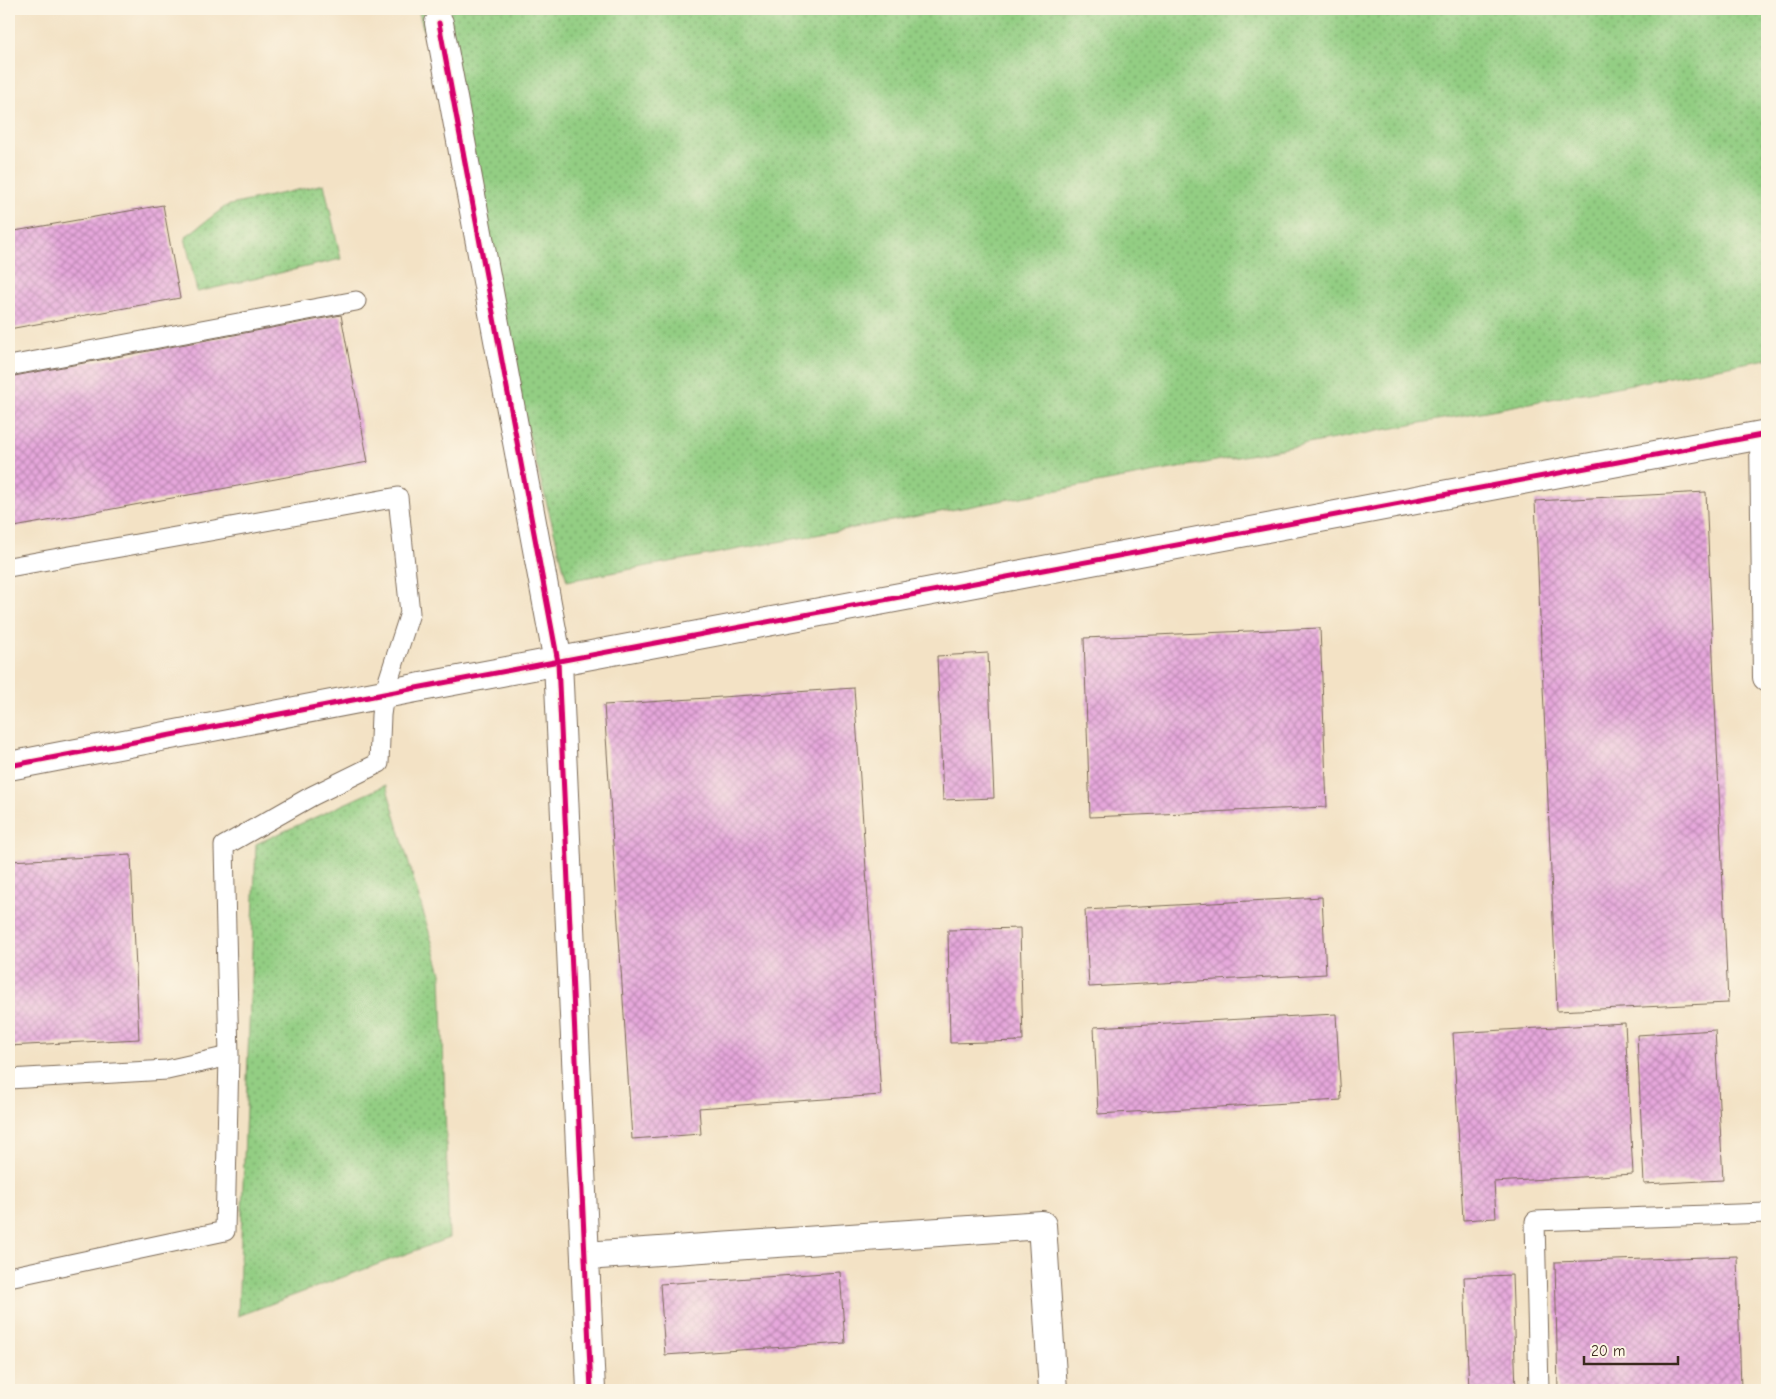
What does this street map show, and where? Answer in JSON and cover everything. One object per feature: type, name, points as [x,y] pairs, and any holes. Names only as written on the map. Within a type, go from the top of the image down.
[{"type":"street","points":[[439,23],[558,662],[591,1390]]},
{"type":"street","points":[[9,766],[1766,434],[1767,677]]},
{"type":"street","points":[[585,1256],[1042,1225],[1053,1390]]},
{"type":"lane","points":[[9,366],[356,301]]},
{"type":"lane","points":[[9,567],[398,498],[410,612],[384,694],[379,763],[312,796],[224,846],[229,1056],[225,1231],[9,1278]]},
{"type":"lane","points":[[9,1079],[167,1070],[229,1056]]},
{"type":"lane","points":[[1540,1390],[1535,1221],[1767,1213]]},
{"type":"green space","points":[[418,9],[1767,9],[1767,359],[567,581]]},
{"type":"green space","points":[[324,184],[341,259],[197,292],[185,237],[226,206]]},
{"type":"green space","points":[[386,785],[441,973],[449,1238],[238,1316],[256,844]]},
{"type":"building","points":[[163,205],[180,298],[9,329],[9,232]]},
{"type":"building","points":[[341,315],[368,462],[9,528],[9,377]]},
{"type":"building","points":[[1706,492],[1728,1003],[1557,1011],[1535,501]]},
{"type":"building","points":[[1320,628],[1327,807],[1090,817],[1084,638]]},
{"type":"building","points":[[988,653],[994,798],[943,800],[937,656]]},
{"type":"building","points":[[854,688],[881,1095],[699,1108],[701,1134],[632,1139],[604,705]]},
{"type":"building","points":[[131,855],[139,1039],[9,1046],[9,861]]},
{"type":"building","points":[[1322,897],[1326,974],[1089,987],[1085,910]]},
{"type":"building","points":[[1020,928],[1023,1041],[950,1043],[948,930]]},
{"type":"building","points":[[1336,1014],[1341,1100],[1098,1114],[1094,1027]]},
{"type":"building","points":[[1625,1023],[1633,1174],[1494,1182],[1496,1218],[1463,1220],[1453,1033]]},
{"type":"building","points":[[1715,1030],[1723,1180],[1644,1184],[1637,1035]]},
{"type":"building","points":[[1737,1256],[1741,1390],[1558,1390],[1555,1262]]},
{"type":"building","points":[[840,1272],[845,1343],[665,1355],[660,1284]]},
{"type":"building","points":[[1512,1275],[1516,1390],[1469,1390],[1464,1277]]},
{"type":"cycle path","points":[[439,23],[558,662],[591,1390]]},
{"type":"cycle path","points":[[9,766],[1767,434]]}]
